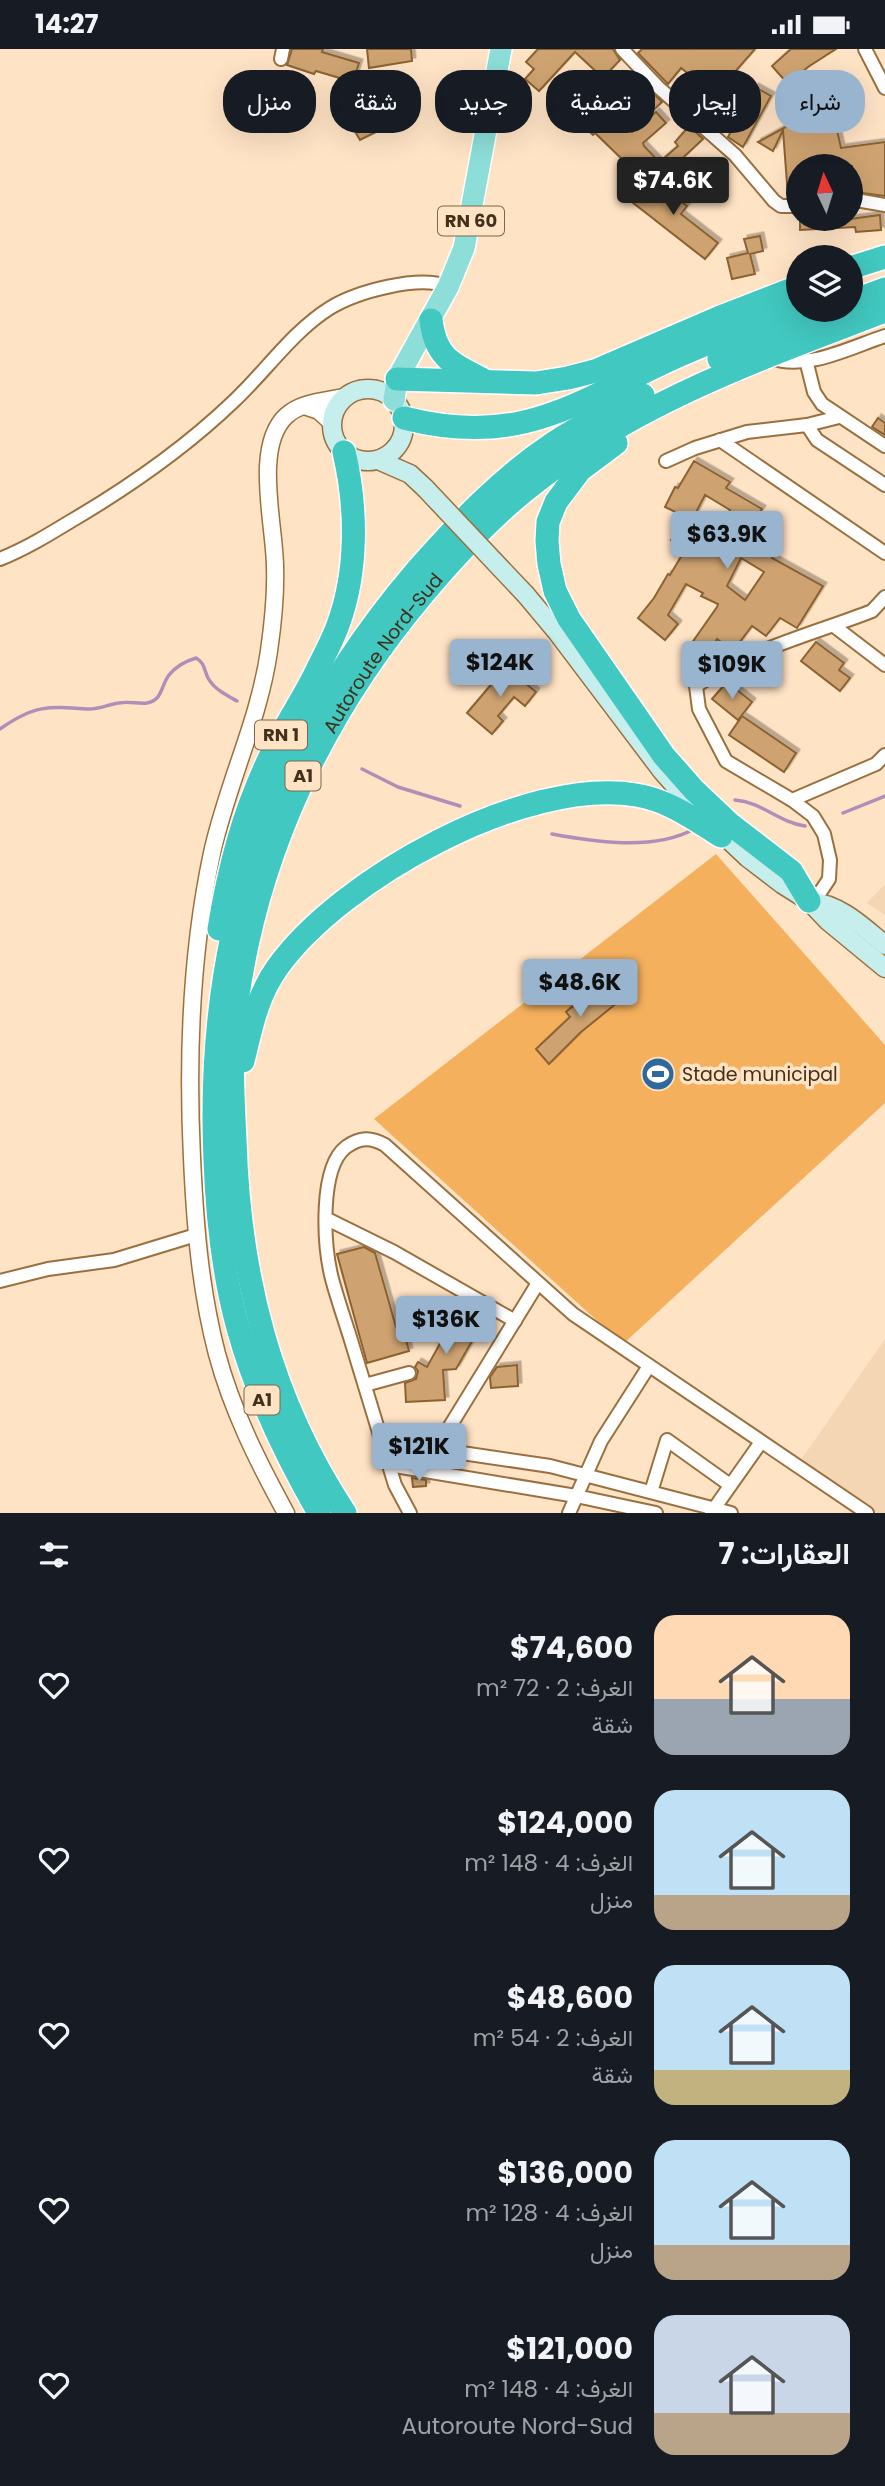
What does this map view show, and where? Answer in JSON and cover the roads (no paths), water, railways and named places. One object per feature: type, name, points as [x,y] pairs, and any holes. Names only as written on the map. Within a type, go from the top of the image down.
[{"type":"highway","points":[[863,264],[885,257]]},
{"type":"highway","points":[[863,282],[885,275]]},
{"type":"highway","points":[[863,297],[885,289]]},
{"type":"highway","points":[[395,406],[488,381],[536,383],[595,371],[786,292]]},
{"type":"highway","name":"Autoroute Nord-Sud","points":[[345,1513],[300,1432],[271,1363],[257,1318],[239,1225],[233,1103],[236,1008],[262,885],[277,839],[300,784],[327,731],[384,643],[451,561],[487,523],[528,488],[583,448],[632,418],[735,369],[885,311]]},
{"type":"highway","points":[[395,406],[440,425],[492,428],[540,420],[676,357],[786,312]]},
{"type":"highway","points":[[431,320],[433,339],[444,355],[456,365],[488,381]]},
{"type":"highway","name":"Autoroute Nord-Sud","points":[[319,1513],[265,1410],[237,1327],[227,1279],[216,1190],[213,1118],[215,1057],[230,942],[247,869],[275,793],[311,720],[361,642],[399,591],[488,496],[551,445],[591,421],[670,381],[804,322]]},
{"type":"highway","points":[[735,369],[678,408],[619,441],[580,470],[556,502],[548,522],[549,564],[555,591],[569,619],[664,756],[694,790],[730,824],[791,871],[810,901]]},
{"type":"highway","name":"RN 1","points":[[220,1022],[215,958],[229,868],[247,809],[270,755],[317,670],[338,625],[347,592],[353,531],[350,484],[344,452]]},
{"type":"highway","points":[[233,1103],[254,1014],[260,996],[276,969],[294,946],[334,908],[412,855],[508,811],[570,794],[603,792],[637,795],[666,803],[722,836]]},
{"type":"main road","name":"RN 60","points":[[395,406],[464,248],[471,223],[501,49]]},
{"type":"main road","points":[[395,406],[357,391],[348,395],[335,412],[332,423],[333,433],[344,452],[360,460],[378,460],[410,474],[425,488],[526,595],[662,771],[722,836],[763,871],[810,901],[828,921],[885,968]]},
{"type":"main road","points":[[378,460],[392,453],[395,406]]},
{"type":"main road","points":[[395,406],[410,474]]},
{"type":"main road","points":[[810,901],[828,904],[845,912],[885,945]]},
{"type":"street","points":[[622,49],[658,87],[735,155],[774,201],[786,206]]},
{"type":"street","points":[[865,49],[885,88]]},
{"type":"street","points":[[863,201],[885,205]]},
{"type":"street","points":[[0,559],[21,551],[100,504],[165,460],[234,401],[304,330],[330,308],[362,294],[398,285],[438,282],[448,287]]},
{"type":"street","points":[[768,356],[785,362],[806,360],[885,336]]},
{"type":"street","points":[[806,360],[814,392],[822,404],[885,446]]},
{"type":"street","points":[[286,1513],[246,1435],[218,1356],[199,1268],[190,1119],[190,1055],[198,935],[215,838],[263,686],[269,651],[275,566],[269,473],[271,445],[282,421],[301,406],[348,395]]},
{"type":"street","points":[[301,406],[319,411],[332,423]]},
{"type":"street","points":[[666,461],[695,448],[747,432],[807,425],[839,417]]},
{"type":"street","points":[[807,425],[817,440],[885,485]]},
{"type":"street","points":[[720,440],[885,553]]},
{"type":"street","points":[[810,901],[829,879],[828,847],[824,834],[813,816],[792,800],[726,761],[699,709],[696,687],[719,670],[872,611],[885,597]]},
{"type":"street","points":[[834,626],[885,665]]},
{"type":"street","points":[[792,800],[876,764],[885,755]]},
{"type":"street","points":[[410,1513],[402,1501],[389,1465],[331,1273],[327,1219],[331,1169],[337,1156],[356,1141],[365,1138],[385,1145],[573,1314],[865,1513]]},
{"type":"street","points":[[327,1219],[394,1252],[515,1321]]},
{"type":"street","points":[[0,1280],[48,1269],[114,1260],[196,1235]]},
{"type":"street","points":[[436,1450],[538,1283]]},
{"type":"street","points":[[569,1513],[601,1441],[649,1366]]},
{"type":"street","points":[[365,1385],[409,1373]]},
{"type":"street","points":[[651,1492],[667,1440],[730,1485]]},
{"type":"street","points":[[712,1511],[761,1442]]},
{"type":"street","points":[[383,1445],[401,1444],[550,1466],[712,1511],[731,1513]]},
{"type":"street","points":[[389,1465],[576,1496],[656,1513]]},
{"type":"waterway","points":[[0,729],[22,715],[42,709],[91,709],[122,702],[152,701],[159,695],[172,672],[181,664],[196,658],[203,664],[214,685],[237,701]]},
{"type":"waterway","points":[[362,769],[398,787],[460,806]]},
{"type":"waterway","points":[[843,813],[885,796]]},
{"type":"waterway","points":[[735,800],[754,804],[786,821],[805,826]]},
{"type":"waterway","points":[[552,834],[624,843],[661,840],[694,829]]},
{"type":"place","name":"Stade municipal","points":[[658,1074]]}]
